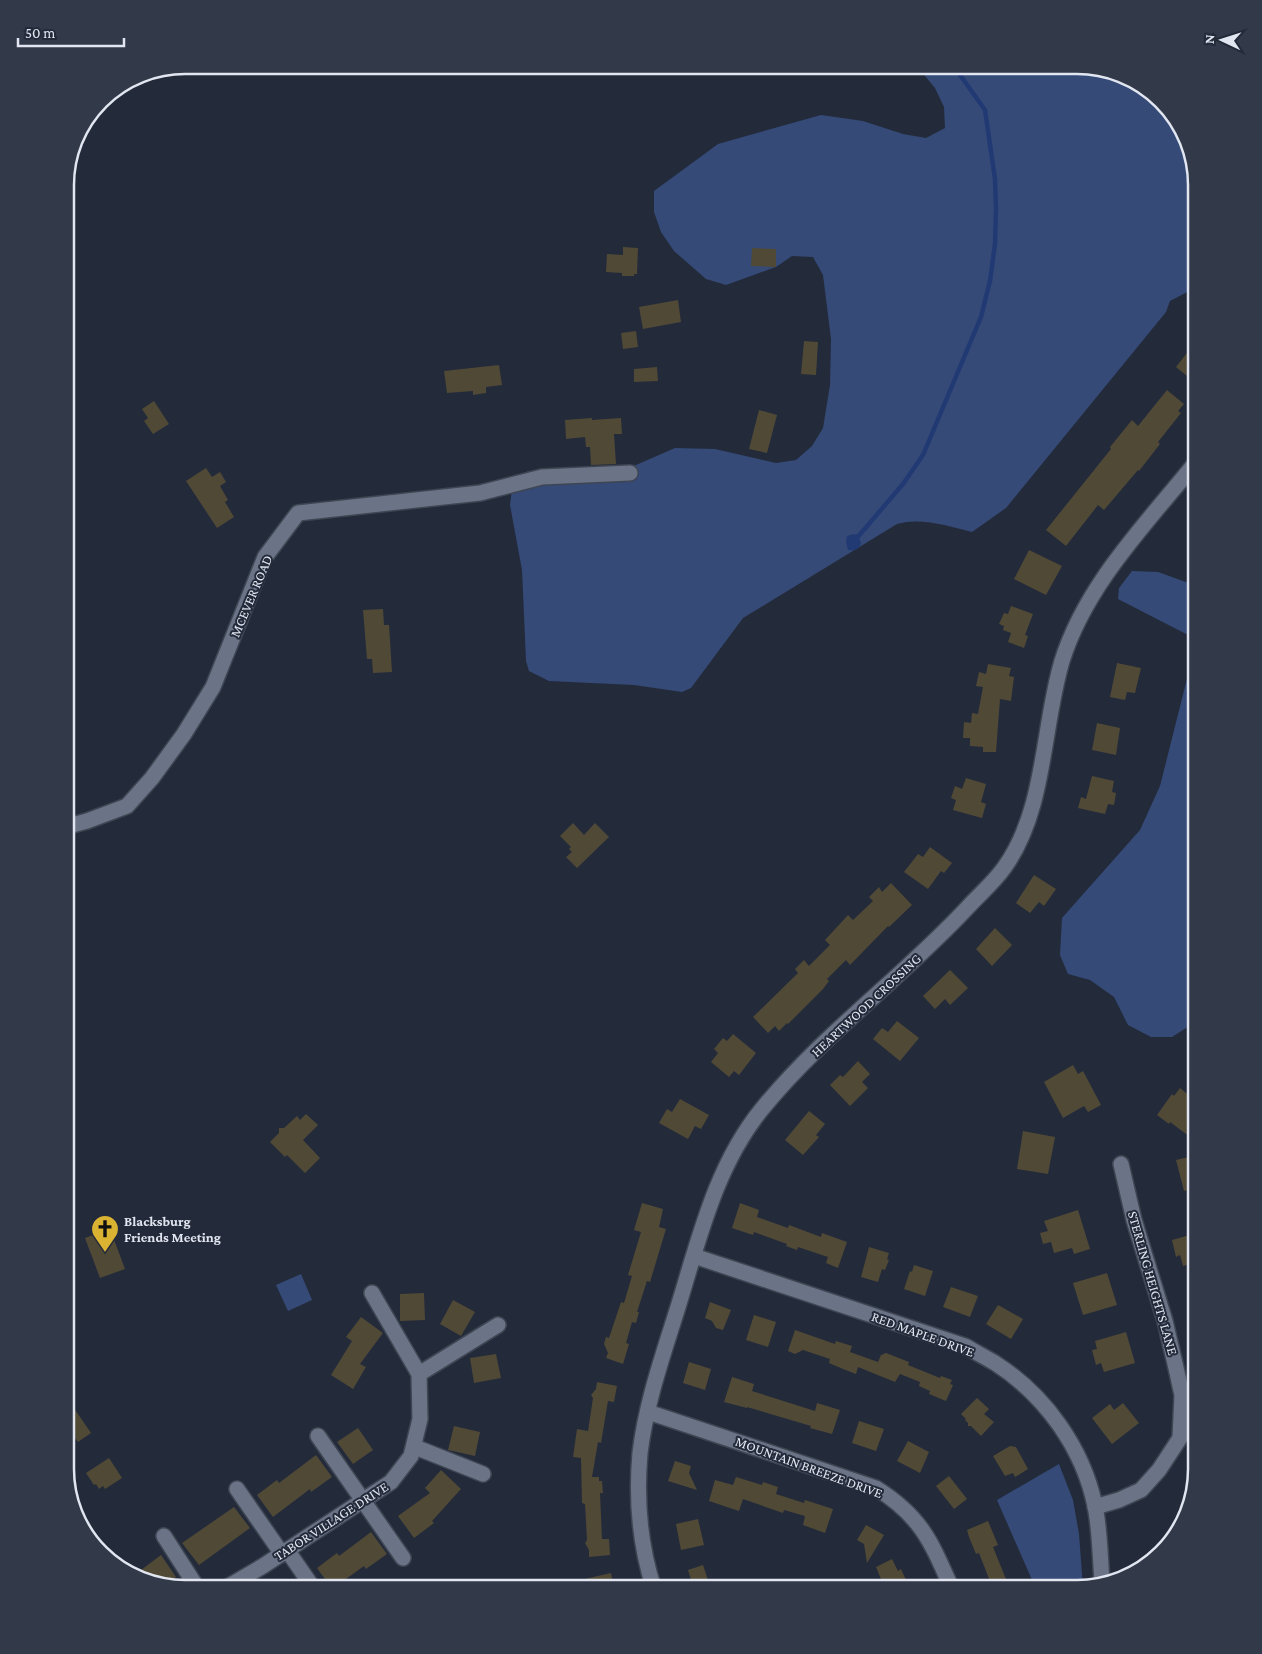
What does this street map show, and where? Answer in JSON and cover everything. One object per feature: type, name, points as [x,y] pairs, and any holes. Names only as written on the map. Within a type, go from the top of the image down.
[{"type":"street","name":"HEARTWOOD CROSSING","points":[[652,1580],[641,1529],[638,1489],[640,1452],[656,1377],[705,1220],[725,1168],[743,1134],[762,1108],[802,1064],[947,930],[1004,869],[1019,841],[1033,803],[1062,662],[1074,631],[1090,598],[1112,566],[1188,472]]},
{"type":"street","name":"MCEVER ROAD","points":[[74,825],[127,806],[152,778],[184,734],[213,686],[265,557],[298,513],[480,493],[542,477],[630,473]]},
{"type":"street","name":"STERLING HEIGHTS LANE","points":[[1095,1507],[1119,1500],[1141,1490],[1160,1470],[1180,1438],[1182,1395],[1121,1164]]},
{"type":"street","name":"RED MAPLE DRIVE","points":[[694,1256],[965,1346],[996,1364],[1044,1405],[1076,1451],[1088,1479],[1095,1507],[1102,1577]]},
{"type":"street","points":[[372,1293],[419,1374],[498,1325]]},
{"type":"street","name":"TABOR VILLAGE DRIVE","points":[[239,1580],[391,1482],[411,1456],[414,1446],[420,1419],[419,1374]]},
{"type":"street","name":"MOUNTAIN BREEZE DRIVE","points":[[648,1412],[876,1488],[895,1500],[912,1515],[930,1540],[948,1580]]},
{"type":"street","points":[[318,1436],[404,1558]]},
{"type":"street","points":[[414,1446],[482,1474]]},
{"type":"street","points":[[237,1489],[307,1580]]},
{"type":"street","points":[[164,1536],[192,1580]]},
{"type":"shaded area","points":[[923,74],[1084,74],[1119,82],[1145,97],[1156,106],[1169,123],[1177,136],[1184,156],[1188,185],[1188,292],[1170,301],[1166,312],[1006,508],[972,532],[925,522],[915,521],[897,524],[743,618],[691,688],[682,692],[634,685],[549,681],[529,671],[526,661],[522,570],[510,505],[513,480],[528,471],[636,465],[675,448],[715,449],[776,463],[796,460],[812,446],[823,428],[830,385],[831,339],[823,275],[813,257],[792,256],[776,267],[726,285],[706,279],[674,251],[661,232],[654,212],[654,191],[718,144],[821,115],[863,121],[903,134],[926,138],[945,128],[944,107],[935,88]]},
{"type":"shaded area","points":[[858,535],[861,543],[856,550],[848,550],[847,536]]},
{"type":"shaded area","points":[[1132,571],[1158,572],[1188,583],[1188,635],[1118,599],[1119,588]]},
{"type":"shaded area","points":[[1188,675],[1188,1027],[1172,1037],[1151,1037],[1128,1025],[1114,997],[1090,980],[1068,974],[1060,955],[1062,918],[1140,830],[1160,786]]},
{"type":"shaded area","points":[[301,1274],[312,1300],[288,1311],[276,1285]]},
{"type":"shaded area","points":[[1059,1464],[1073,1500],[1079,1534],[1082,1580],[1032,1580],[997,1500]]},
{"type":"building","points":[[623,247],[638,248],[637,274],[634,274],[634,276],[622,276],[622,273],[606,272],[607,254],[623,255]]},
{"type":"building","points":[[752,248],[776,249],[776,267],[751,266]]},
{"type":"building","points":[[678,300],[681,322],[643,329],[639,307]]},
{"type":"building","points":[[636,331],[638,347],[623,349],[621,333]]},
{"type":"building","points":[[804,341],[818,342],[816,375],[801,374]]},
{"type":"building","points":[[1188,352],[1188,377],[1176,367]]},
{"type":"building","points":[[499,365],[502,385],[486,387],[486,393],[473,395],[473,391],[447,393],[444,371]]},
{"type":"building","points":[[657,367],[658,381],[634,382],[634,369]]},
{"type":"building","points":[[1167,390],[1184,404],[1178,411],[1181,413],[1158,442],[1160,444],[1139,471],[1104,510],[1098,505],[1066,546],[1046,530],[1132,420],[1138,426]]},
{"type":"building","points":[[154,401],[169,424],[153,434],[144,421],[148,418],[142,409]]},
{"type":"building","points":[[759,410],[777,415],[767,453],[749,449]]},
{"type":"building","points":[[592,418],[592,420],[621,418],[622,434],[614,434],[616,464],[591,465],[590,447],[586,447],[585,437],[566,439],[565,420]]},
{"type":"building","points":[[206,468],[212,477],[220,472],[226,482],[220,486],[228,500],[225,502],[234,517],[217,528],[186,481]]},
{"type":"building","points":[[1029,550],[1062,566],[1046,595],[1014,579]]},
{"type":"building","points":[[1011,606],[1033,614],[1025,635],[1028,636],[1024,648],[1008,642],[1011,633],[1003,630],[1004,626],[999,624],[1004,613],[1008,614]]},
{"type":"building","points":[[383,609],[384,625],[389,625],[392,672],[373,673],[372,659],[367,659],[363,610]]},
{"type":"building","points":[[1117,663],[1141,668],[1135,693],[1127,692],[1125,700],[1110,697]]},
{"type":"building","points":[[988,664],[1011,668],[1009,676],[1014,677],[1011,701],[1000,699],[996,752],[983,752],[983,747],[970,746],[970,738],[963,738],[964,722],[971,723],[972,713],[978,714],[983,687],[976,686],[979,672],[986,674]]},
{"type":"building","points":[[1097,723],[1120,728],[1116,755],[1092,750]]},
{"type":"building","points":[[1092,776],[1114,781],[1112,792],[1116,793],[1114,805],[1108,804],[1105,814],[1078,808],[1081,797],[1086,799]]},
{"type":"building","points":[[966,778],[986,784],[981,802],[986,804],[982,818],[953,810],[956,800],[951,798],[955,786],[962,789]]},
{"type":"building","points":[[573,823],[584,835],[595,823],[609,837],[577,868],[566,857],[572,852],[569,849],[571,847],[560,836]]},
{"type":"building","points":[[930,847],[952,863],[944,873],[941,871],[928,889],[904,872],[918,854],[923,857]]},
{"type":"building","points":[[1034,875],[1056,889],[1044,906],[1039,902],[1030,913],[1016,903]]},
{"type":"building","points":[[891,883],[912,905],[888,926],[850,965],[846,960],[827,979],[829,981],[823,989],[788,1024],[779,1031],[775,1026],[768,1033],[753,1017],[798,973],[795,969],[804,960],[809,966],[830,945],[825,940],[848,915],[853,920],[873,901],[869,897],[879,887],[882,892]]},
{"type":"building","points":[[995,928],[1012,945],[992,966],[976,949]]},
{"type":"building","points":[[950,970],[968,988],[950,1005],[945,999],[935,1009],[923,996]]},
{"type":"building","points":[[897,1021],[919,1038],[900,1061],[873,1039],[882,1028],[888,1032]]},
{"type":"building","points":[[733,1034],[756,1053],[739,1075],[734,1071],[729,1077],[711,1062],[718,1053],[714,1049],[723,1038],[727,1041]]},
{"type":"building","points":[[858,1061],[870,1074],[862,1082],[868,1088],[850,1106],[830,1085],[840,1075],[843,1077]]},
{"type":"building","points":[[1073,1065],[1078,1074],[1083,1071],[1101,1105],[1088,1112],[1084,1106],[1063,1118],[1044,1082]]},
{"type":"building","points":[[1180,1088],[1188,1095],[1188,1136],[1157,1115],[1172,1094],[1174,1096]]},
{"type":"building","points":[[680,1099],[709,1115],[701,1129],[695,1126],[688,1139],[659,1123],[667,1109],[672,1112]]},
{"type":"building","points":[[809,1111],[825,1124],[816,1135],[819,1137],[803,1155],[785,1140]]},
{"type":"building","points":[[306,1114],[318,1125],[303,1140],[320,1158],[305,1173],[287,1155],[285,1157],[270,1142],[279,1133],[279,1128],[284,1128],[297,1116],[300,1120]]},
{"type":"building","points":[[1023,1131],[1055,1137],[1048,1174],[1017,1169]]},
{"type":"building","points":[[1188,1157],[1188,1190],[1184,1191],[1176,1160]]},
{"type":"building","points":[[642,1203],[663,1209],[659,1227],[666,1229],[650,1282],[647,1281],[637,1312],[639,1312],[636,1323],[632,1322],[626,1343],[629,1344],[623,1364],[606,1358],[608,1353],[604,1344],[606,1337],[609,1338],[621,1302],[624,1303],[632,1276],[628,1275],[641,1232],[634,1230]]},
{"type":"building","points":[[740,1203],[759,1210],[757,1217],[788,1228],[789,1225],[821,1237],[822,1233],[847,1242],[838,1268],[826,1263],[828,1257],[798,1247],[797,1250],[786,1246],[787,1244],[754,1232],[753,1235],[732,1228]]},
{"type":"building","points":[[1078,1210],[1090,1249],[1074,1254],[1072,1248],[1054,1253],[1051,1242],[1043,1244],[1040,1233],[1048,1231],[1044,1221]]},
{"type":"building","name":"Blacksburg Friends Meeting","points":[[110,1229],[125,1269],[100,1278],[85,1238]]},
{"type":"building","points":[[1188,1236],[1188,1265],[1183,1266],[1180,1255],[1176,1257],[1172,1240]]},
{"type":"building","points":[[869,1247],[889,1253],[887,1259],[889,1260],[885,1270],[882,1269],[878,1282],[861,1277]]},
{"type":"building","points":[[914,1265],[933,1271],[925,1296],[904,1289]]},
{"type":"building","points":[[1107,1273],[1117,1305],[1083,1315],[1073,1283]]},
{"type":"building","points":[[951,1287],[978,1296],[970,1317],[943,1307]]},
{"type":"building","points":[[424,1293],[425,1320],[400,1321],[400,1294]]},
{"type":"building","points":[[453,1300],[475,1312],[461,1336],[440,1324]]},
{"type":"building","points":[[710,1302],[731,1310],[723,1330],[716,1328],[712,1321],[705,1318]]},
{"type":"building","points":[[998,1305],[1023,1319],[1011,1339],[986,1324]]},
{"type":"building","points":[[754,1315],[776,1322],[768,1347],[746,1340]]},
{"type":"building","points":[[361,1317],[383,1333],[360,1364],[366,1367],[353,1389],[331,1375],[352,1341],[346,1337]]},
{"type":"building","points":[[795,1330],[835,1344],[836,1341],[852,1346],[850,1352],[878,1362],[881,1355],[886,1353],[909,1362],[908,1365],[940,1378],[941,1376],[952,1380],[950,1384],[953,1385],[946,1401],[929,1394],[930,1391],[919,1386],[920,1382],[900,1374],[895,1382],[858,1367],[856,1374],[829,1363],[830,1359],[803,1350],[795,1354],[788,1351]]},
{"type":"building","points":[[1126,1332],[1135,1363],[1104,1372],[1101,1363],[1096,1365],[1092,1350],[1097,1349],[1095,1341]]},
{"type":"building","points":[[496,1354],[501,1378],[474,1383],[470,1358]]},
{"type":"building","points":[[689,1362],[711,1369],[705,1390],[683,1383]]},
{"type":"building","points":[[732,1377],[754,1384],[752,1391],[815,1411],[817,1403],[840,1410],[832,1434],[747,1407],[724,1402]]},
{"type":"building","points":[[597,1382],[617,1386],[614,1402],[608,1401],[601,1443],[598,1442],[592,1477],[599,1477],[599,1481],[602,1481],[603,1493],[600,1493],[602,1539],[609,1539],[610,1555],[589,1557],[589,1550],[585,1543],[587,1540],[585,1504],[582,1503],[581,1458],[573,1457],[577,1429],[588,1431],[593,1398],[591,1395],[596,1389]]},
{"type":"building","points":[[977,1398],[989,1409],[984,1414],[994,1422],[981,1436],[971,1426],[968,1426],[966,1419],[961,1414]]},
{"type":"building","points":[[1123,1403],[1139,1423],[1112,1444],[1092,1418],[1110,1404],[1114,1410]]},
{"type":"building","points":[[74,1408],[91,1433],[78,1442],[74,1437]]},
{"type":"building","points":[[859,1421],[884,1429],[876,1451],[852,1443]]},
{"type":"building","points":[[454,1426],[480,1432],[475,1456],[448,1450]]},
{"type":"building","points":[[358,1428],[373,1450],[353,1464],[337,1442]]},
{"type":"building","points":[[908,1441],[929,1452],[920,1473],[897,1461]]},
{"type":"building","points":[[1010,1446],[1016,1447],[1028,1469],[1015,1477],[1013,1473],[1005,1476],[993,1456]]},
{"type":"building","points":[[316,1455],[332,1477],[311,1492],[310,1489],[273,1517],[257,1495],[277,1480],[279,1483]]},
{"type":"building","points":[[109,1458],[122,1478],[105,1489],[103,1486],[99,1489],[86,1473]]},
{"type":"building","points":[[675,1461],[691,1466],[689,1473],[697,1490],[668,1481]]},
{"type":"building","points":[[441,1470],[461,1489],[432,1521],[434,1523],[414,1538],[398,1516],[430,1493],[425,1488]]},
{"type":"building","points":[[949,1476],[967,1499],[954,1509],[936,1486]]},
{"type":"building","points":[[736,1477],[762,1485],[763,1482],[778,1487],[776,1494],[804,1503],[805,1500],[833,1509],[825,1533],[803,1525],[805,1516],[784,1510],[783,1513],[743,1499],[739,1511],[709,1501],[715,1480],[733,1485]]},
{"type":"building","points":[[234,1507],[250,1528],[199,1565],[182,1543]]},
{"type":"building","points":[[698,1519],[704,1545],[681,1550],[676,1524]]},
{"type":"building","points":[[988,1521],[998,1545],[993,1547],[1006,1580],[990,1580],[979,1553],[976,1554],[967,1530]]},
{"type":"building","points":[[866,1525],[884,1535],[867,1563],[864,1544],[857,1540]]},
{"type":"building","points":[[371,1532],[387,1554],[366,1569],[364,1566],[345,1580],[326,1580],[317,1568],[337,1553],[339,1556]]},
{"type":"building","points":[[161,1555],[176,1577],[173,1579],[156,1576],[141,1570]]},
{"type":"building","points":[[892,1559],[898,1571],[901,1569],[906,1580],[881,1580],[876,1567]]},
{"type":"building","points":[[703,1565],[708,1580],[691,1580],[688,1570]]},
{"type":"building","points":[[611,1573],[612,1580],[580,1580]]},
{"type":"waterway","points":[[856,539],[903,484],[923,455],[981,317],[990,281],[995,244],[996,208],[995,179],[985,110],[959,74]]},
{"type":"place","name":"Blacksburg Friends Meeting","points":[[105,1253]]}]
